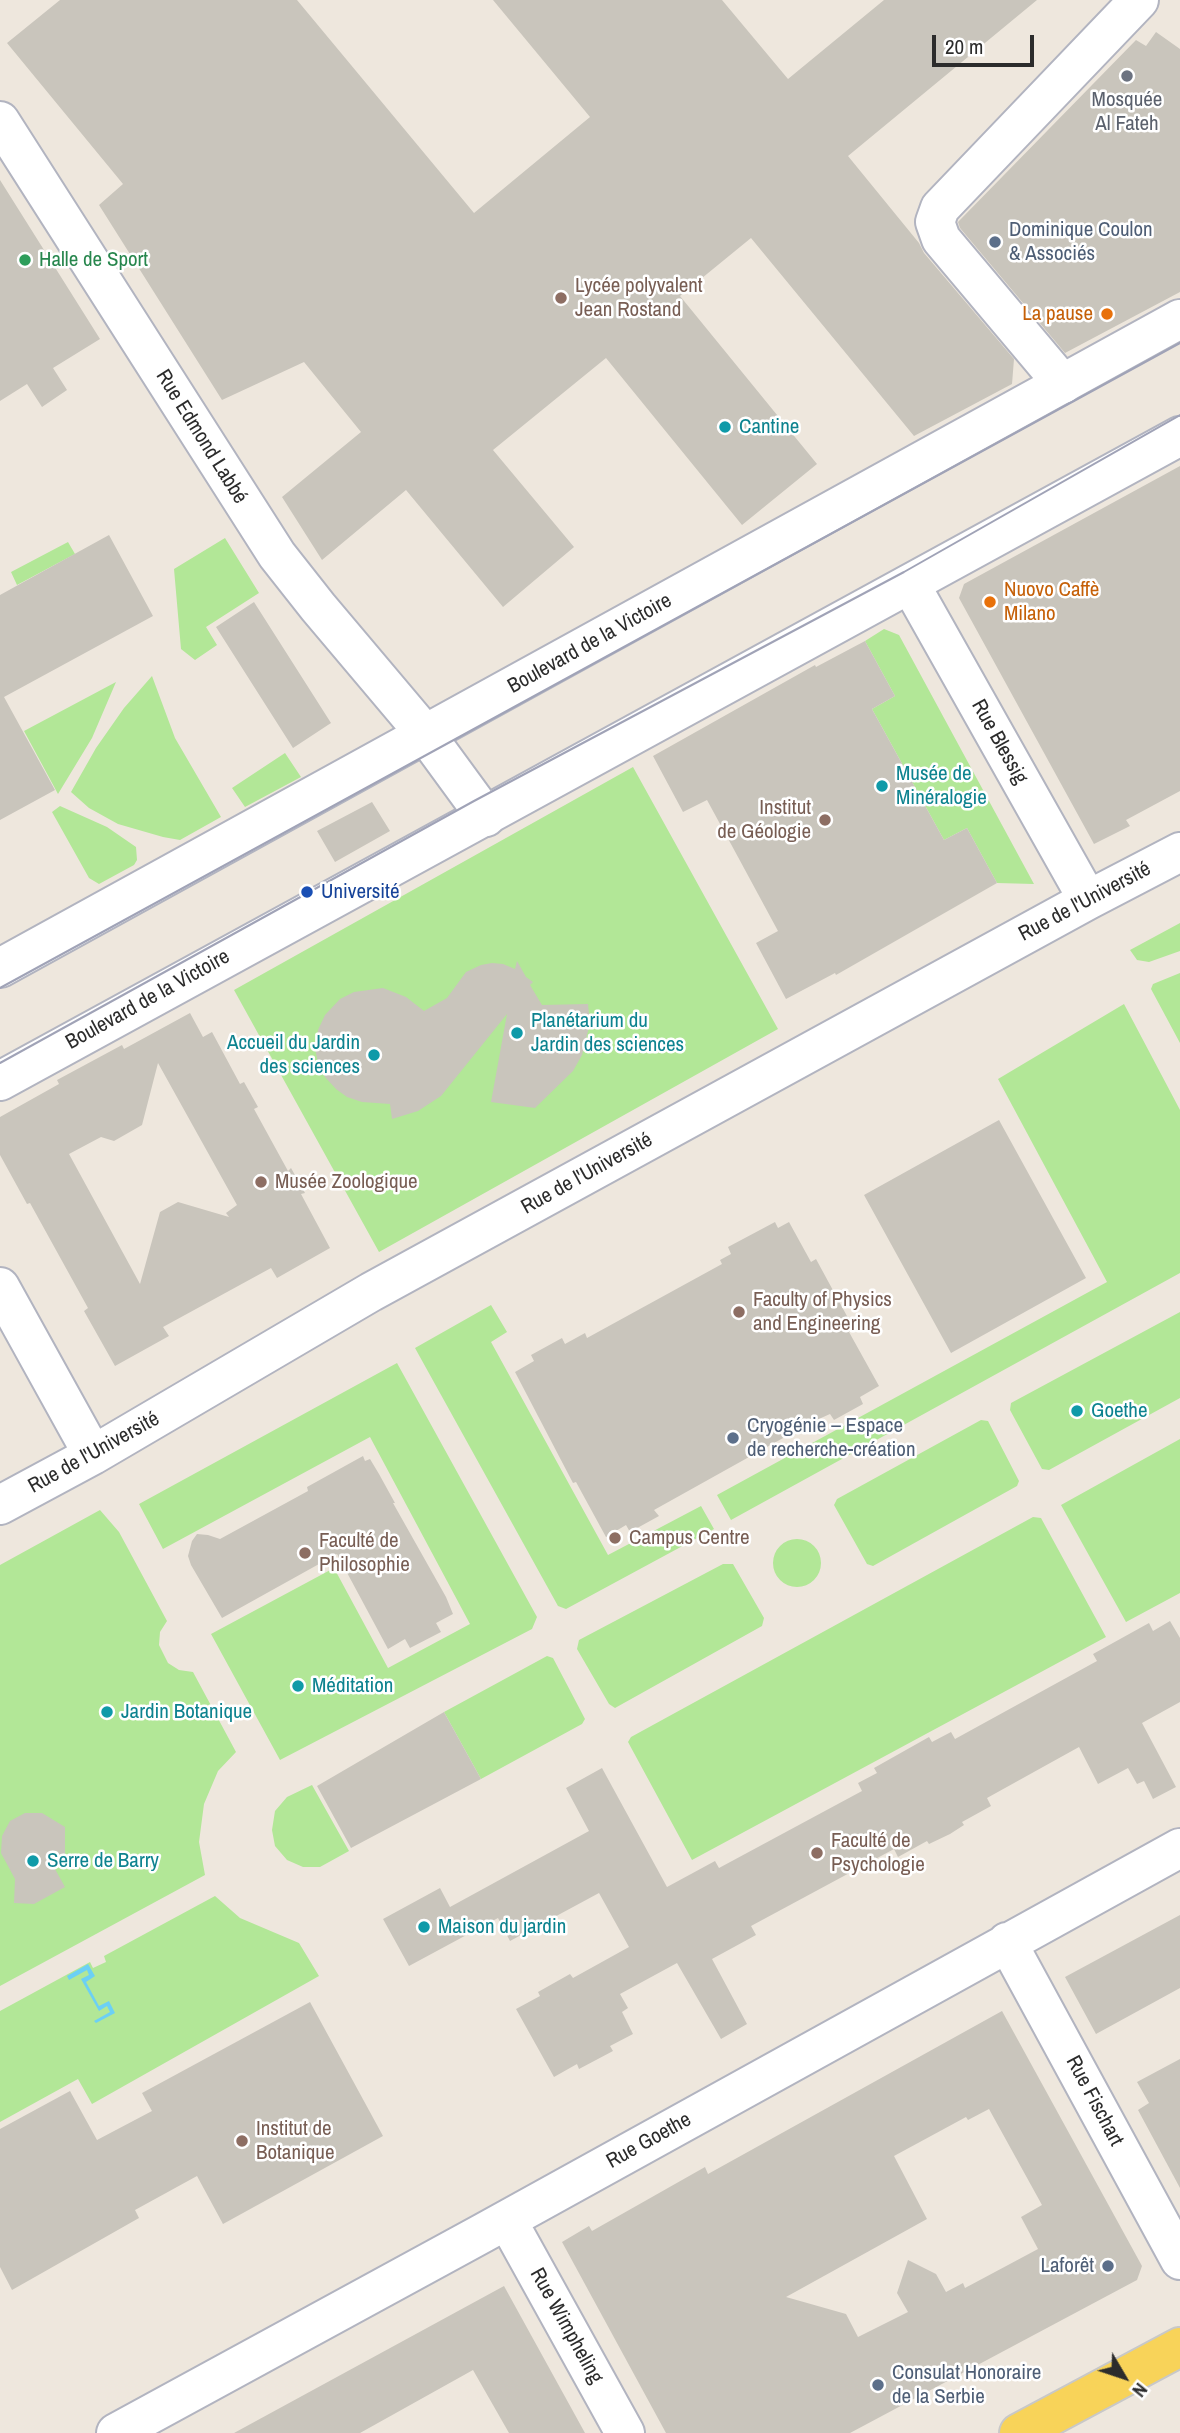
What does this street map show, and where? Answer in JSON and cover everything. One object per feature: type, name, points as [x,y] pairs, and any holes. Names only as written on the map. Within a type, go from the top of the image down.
[{"type":"main road","points":[[1019,2433],[1180,2347]]},
{"type":"street","points":[[1063,384],[942,239],[935,222],[940,208],[1139,0]]},
{"type":"street","name":"Rue Edmond Labbé","points":[[0,121],[277,555],[426,735],[486,817]]},
{"type":"street","name":"Boulevard de la Victoire","points":[[0,968],[1180,319]]},
{"type":"street","name":"Boulevard de la Victoire","points":[[0,1081],[1180,436]]},
{"type":"street","name":"Rue Blessig","points":[[911,584],[1088,900]]},
{"type":"street","name":"Rue de l'Université","points":[[0,1505],[93,1455],[370,1292],[1180,852]]},
{"type":"street","points":[[0,1287],[93,1455]]},
{"type":"street","name":"Rue Goethe","points":[[116,2433],[508,2220],[1180,1848]]},
{"type":"street","name":"Rue Fischart","points":[[1007,1942],[1180,2260]]},
{"type":"street","name":"Rue Wimpheling","points":[[508,2220],[625,2433]]},
{"type":"green space","points":[[225,538],[259,593],[206,627],[217,645],[195,660],[181,649],[174,569]]},
{"type":"green space","points":[[68,542],[75,554],[17,585],[11,572]]},
{"type":"green space","points":[[884,629],[899,635],[1034,884],[997,883],[967,828],[944,840],[872,709],[895,696],[865,641]]},
{"type":"green space","points":[[152,676],[175,738],[221,817],[180,840],[118,824],[89,808],[71,792],[96,748],[124,708]]},
{"type":"green space","points":[[116,682],[92,738],[58,794],[24,731]]},
{"type":"green space","points":[[285,753],[301,777],[245,807],[232,788]]},
{"type":"green space","points":[[633,767],[778,1029],[379,1252],[234,990]]},
{"type":"green space","points":[[60,806],[107,827],[136,847],[137,860],[134,865],[99,884],[89,878],[52,812]]},
{"type":"green space","points":[[1180,923],[1180,951],[1149,962],[1137,960],[1130,950]]},
{"type":"green space","points":[[1180,973],[1180,1043],[1151,989],[1153,984]]},
{"type":"green space","points":[[1124,1004],[1180,1110],[1180,1273],[731,1520],[717,1495],[1107,1282],[998,1079]]},
{"type":"green space","points":[[491,1305],[507,1332],[491,1342],[608,1555],[701,1506],[714,1529],[566,1609],[558,1606],[415,1348]]},
{"type":"green space","points":[[1180,1312],[1180,1398],[1049,1470],[1042,1469],[1010,1410],[1011,1403]]},
{"type":"green space","points":[[397,1363],[537,1617],[532,1629],[280,1760],[211,1634],[334,1568],[388,1668],[470,1624],[370,1437],[163,1549],[139,1504]]},
{"type":"green space","points":[[981,1420],[988,1421],[1019,1481],[1017,1486],[873,1566],[867,1564],[834,1505],[837,1499]]},
{"type":"green space","points":[[1180,1439],[1180,1593],[1126,1622],[1061,1505]]},
{"type":"green space","name":"Jardin Botanique","points":[[100,1510],[119,1532],[167,1621],[160,1632],[159,1645],[168,1663],[179,1670],[193,1672],[236,1752],[218,1771],[204,1804],[199,1842],[205,1875],[0,1986],[0,1565]]},
{"type":"green space","points":[[1033,1517],[1041,1518],[1106,1637],[692,1860],[628,1742],[631,1737]]},
{"type":"green space","points":[[797,1539],[814,1546],[821,1563],[814,1580],[797,1587],[780,1580],[773,1563],[780,1546]]},
{"type":"green space","points":[[723,1564],[733,1564],[764,1618],[762,1626],[615,1708],[609,1704],[577,1649],[579,1640]]},
{"type":"green space","points":[[547,1656],[553,1658],[585,1719],[582,1724],[481,1779],[444,1712]]},
{"type":"green space","points":[[312,1785],[349,1851],[320,1867],[303,1867],[287,1860],[275,1846],[272,1830],[275,1811],[287,1797]]},
{"type":"green space","points":[[215,1896],[240,1918],[299,1943],[319,1976],[92,2104],[78,2079],[0,2122],[0,2011],[90,1962],[93,1968],[106,1962],[104,1956]]},
{"type":"water","points":[[88,1964],[95,1976],[86,1982],[99,2006],[109,2001],[115,2013],[96,2023],[94,2021],[110,2012],[107,2006],[99,2011],[81,1979],[89,1975],[87,1970],[69,1980],[67,1976]]},
{"type":"building","name":"Lycée polyvalent Jean Rostand","points":[[60,0],[297,0],[474,213],[590,117],[493,0],[722,0],[788,79],[884,0],[1037,0],[848,156],[919,243],[924,253],[1014,359],[1012,384],[914,436],[751,238],[680,296],[817,464],[742,525],[606,358],[493,450],[574,547],[503,607],[406,490],[322,560],[282,497],[361,432],[304,362],[222,400],[99,205],[123,184],[7,43]]},
{"type":"building","points":[[1156,32],[1180,49],[1180,292],[1065,353],[960,228],[958,222],[1136,40],[1146,46]]},
{"type":"building","name":"Halle de Sport","points":[[0,180],[100,339],[53,368],[67,390],[42,407],[27,384],[0,401]]},
{"type":"building","points":[[1180,466],[1180,791],[1126,820],[1130,826],[1094,844],[959,598],[964,584]]},
{"type":"building","points":[[109,535],[153,616],[4,697],[55,790],[0,820],[0,595]]},
{"type":"building","points":[[254,602],[331,723],[293,748],[216,627]]},
{"type":"building","name":"Institut de Géologie","points":[[865,641],[895,696],[872,709],[944,840],[967,828],[997,883],[836,975],[835,973],[786,999],[756,943],[778,931],[707,800],[683,812],[653,756],[815,665],[816,667]]},
{"type":"building","points":[[372,802],[390,831],[335,862],[317,831]]},
{"type":"building","points":[[517,961],[526,977],[533,982],[530,985],[542,1005],[588,1004],[590,1023],[582,1055],[573,1071],[535,1108],[491,1102],[507,1014],[441,1096],[418,1111],[392,1119],[390,1104],[362,1102],[347,1097],[325,1077],[315,1048],[318,1030],[325,1015],[340,999],[354,992],[383,988],[406,997],[424,1011],[447,998],[466,972],[492,963],[515,969]]},
{"type":"building","name":"Musée Zoologique","points":[[190,1013],[203,1037],[212,1032],[240,1084],[244,1082],[258,1107],[254,1109],[288,1171],[291,1168],[305,1193],[301,1194],[330,1248],[277,1278],[271,1268],[163,1327],[169,1336],[115,1366],[84,1311],[88,1308],[0,1155],[0,1117],[59,1084],[57,1080],[122,1045],[124,1049]],"holes":[[[158,1063],[237,1205],[226,1213],[229,1217],[178,1202],[160,1212],[140,1284],[69,1154],[101,1137],[114,1141],[142,1125]]]},
{"type":"building","points":[[999,1120],[1086,1278],[951,1353],[864,1195]]},
{"type":"building","name":"Faculty of Physics and Engineering","points":[[775,1222],[778,1228],[789,1222],[811,1262],[816,1259],[854,1329],[849,1332],[879,1386],[860,1397],[863,1404],[834,1420],[830,1414],[810,1423],[654,1510],[659,1516],[630,1532],[626,1525],[606,1537],[576,1482],[573,1483],[515,1372],[534,1361],[531,1355],[562,1338],[565,1344],[585,1333],[587,1338],[722,1264],[720,1260],[731,1254],[728,1247]]},
{"type":"building","name":"Faculté de Philosophie","points":[[363,1456],[365,1461],[370,1459],[379,1474],[446,1597],[453,1614],[436,1623],[441,1632],[410,1648],[405,1639],[388,1649],[337,1554],[222,1618],[188,1556],[197,1534],[220,1539],[308,1491],[307,1487]]},
{"type":"building","name":"Faculté de Psychologie","points":[[1170,1621],[1180,1638],[1180,1702],[1142,1723],[1176,1787],[1153,1799],[1144,1781],[1137,1784],[1128,1768],[1098,1784],[1079,1747],[987,1798],[991,1806],[962,1822],[964,1825],[950,1834],[929,1844],[927,1841],[898,1857],[894,1849],[751,1926],[756,1935],[712,1959],[747,2024],[721,2039],[677,1963],[620,1994],[628,2008],[622,2012],[633,2034],[610,2046],[613,2051],[579,2069],[577,2064],[554,2077],[516,2009],[540,1996],[538,1992],[570,1974],[573,1978],[629,1947],[599,1893],[510,1941],[498,1918],[409,1966],[383,1919],[440,1888],[450,1907],[589,1831],[566,1788],[602,1768],[667,1887],[715,1861],[719,1868],[862,1791],[858,1783],[877,1773],[874,1768],[929,1737],[932,1742],[951,1732],[955,1739],[1097,1661],[1093,1654],[1149,1623],[1153,1631]]},
{"type":"building","points":[[444,1712],[481,1779],[351,1848],[317,1786]]},
{"type":"building","name":"Serre de Barry","points":[[25,1813],[42,1813],[65,1827],[65,1854],[55,1869],[65,1887],[34,1904],[14,1903],[15,1879],[1,1853],[2,1836],[10,1821]]},
{"type":"building","points":[[1180,1915],[1180,1988],[1096,2034],[1065,1977]]},
{"type":"building","name":"Institut de Botanique","points":[[310,2002],[383,2136],[223,2224],[197,2176],[135,2210],[139,2218],[12,2290],[0,2267],[0,2129],[70,2091],[97,2140],[152,2111],[142,2093]]},
{"type":"building","points":[[1002,2011],[1142,2266],[1137,2280],[850,2433],[666,2433],[562,2242],[589,2226],[592,2231],[705,2167],[708,2174]],"holes":[[[989,2109],[1042,2205],[1021,2217],[1038,2249],[965,2288],[963,2283],[946,2292],[936,2274],[908,2260],[897,2293],[908,2312],[858,2337],[846,2314],[786,2297],[927,2219],[894,2156],[966,2117],[968,2120]]]},
{"type":"building","points":[[1180,2059],[1180,2188],[1138,2110],[1149,2103],[1137,2082]]},
{"type":"building","points":[[504,2286],[585,2433],[509,2433],[473,2370],[360,2433],[234,2433]]},
{"type":"tram line","points":[[0,988],[1180,343]]},
{"type":"tram line","points":[[0,1063],[474,801],[904,572],[1180,415]]},
{"type":"place","name":"Mosquée Al Fateh","points":[[1127,76]]},
{"type":"place","name":"Dominique Coulon & Associés","points":[[995,242]]},
{"type":"place","name":"Halle de Sport","points":[[25,260]]},
{"type":"place","name":"Lycée polyvalent Jean Rostand","points":[[561,298]]},
{"type":"place","name":"La pause","points":[[1107,314]]},
{"type":"place","name":"Cantine","points":[[725,427]]},
{"type":"place","name":"Nuovo Caffè Milano","points":[[990,602]]},
{"type":"place","name":"Musée de Minéralogie","points":[[882,786]]},
{"type":"place","name":"Institut de Géologie","points":[[825,820]]},
{"type":"place","name":"Université","points":[[307,892]]},
{"type":"place","name":"Planétarium du Jardin des sciences","points":[[517,1033]]},
{"type":"place","name":"Accueil du Jardin des sciences","points":[[374,1055]]},
{"type":"place","name":"Musée Zoologique","points":[[261,1182]]},
{"type":"place","name":"Faculty of Physics and Engineering","points":[[739,1312]]},
{"type":"place","name":"Goethe","points":[[1077,1411]]},
{"type":"place","name":"Cryogénie – Espace de recherche-création","points":[[733,1438]]},
{"type":"place","name":"Campus Centre","points":[[615,1538]]},
{"type":"place","name":"Faculté de Philosophie","points":[[305,1553]]},
{"type":"place","name":"Méditation","points":[[298,1686]]},
{"type":"place","name":"Jardin Botanique","points":[[107,1712]]},
{"type":"place","name":"Faculté de Psychologie","points":[[817,1853]]},
{"type":"place","name":"Serre de Barry","points":[[33,1861]]},
{"type":"place","name":"Maison du jardin","points":[[424,1927]]},
{"type":"place","name":"Institut de Botanique","points":[[242,2141]]},
{"type":"place","name":"Laforêt","points":[[1108,2266]]},
{"type":"place","name":"Consulat Honoraire de la Serbie","points":[[878,2385]]}]
